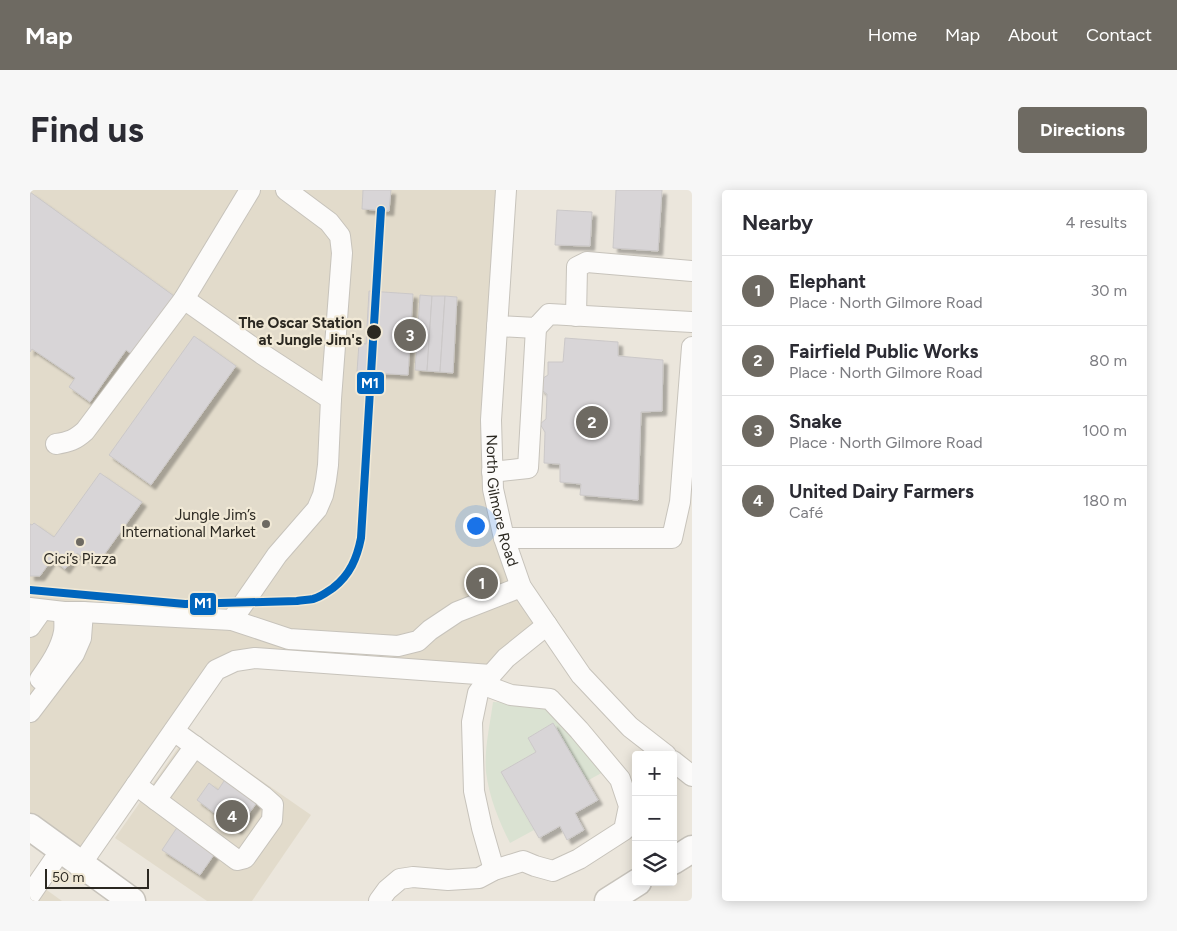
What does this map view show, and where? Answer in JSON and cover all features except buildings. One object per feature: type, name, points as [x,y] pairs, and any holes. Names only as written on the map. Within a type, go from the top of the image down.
[{"type":"main road","points":[[30,828],[132,901]]},
{"type":"main road","points":[[677,858],[692,849]]},
{"type":"main road","points":[[608,901],[632,886]]},
{"type":"street","points":[[56,444],[66,443],[75,439],[85,431],[184,299],[250,190]]},
{"type":"street","points":[[232,620],[276,555],[317,509],[323,495],[328,465],[342,253],[340,236],[329,222],[286,190]]},
{"type":"street","name":"North Gilmore Road","points":[[506,190],[491,420],[493,489],[504,538],[521,587],[581,675],[630,727],[661,751]]},
{"type":"street","points":[[576,316],[577,267],[587,262],[692,271]]},
{"type":"street","points":[[184,299],[262,354],[331,399]]},
{"type":"street","points":[[492,472],[528,468],[536,328],[549,314],[692,322]]},
{"type":"street","points":[[497,326],[536,328]]},
{"type":"street","points":[[504,538],[672,538],[680,502],[692,347]]},
{"type":"street","points":[[30,627],[36,609],[232,620],[289,639],[398,646],[418,641],[430,630],[457,612],[521,587]]},
{"type":"street","points":[[30,692],[49,666],[74,612]]},
{"type":"street","points":[[30,712],[74,654],[81,638],[74,612]]},
{"type":"street","points":[[494,870],[474,791],[472,722],[478,693],[506,658],[547,625]]},
{"type":"street","points":[[30,895],[71,857],[136,785],[216,670],[234,661],[254,658],[487,680],[511,695],[550,699],[580,730],[620,779],[629,806],[624,830],[579,859],[553,871],[523,861],[494,870],[479,878],[448,880],[414,877],[400,879],[387,890],[379,901]]},
{"type":"street","points":[[136,785],[237,860],[245,858],[256,843],[272,820],[273,806],[263,796],[174,731]]},
{"type":"street","points":[[156,800],[194,746]]},
{"type":"street","points":[[677,764],[692,776]]},
{"type":"shaded area","name":"Jungle Jim’s International Market","points":[[30,190],[506,190],[498,509],[547,625],[491,675],[235,661],[81,864],[30,827]]},
{"type":"shaded area","points":[[190,731],[311,815],[252,901],[207,901],[115,838]]},
{"type":"shaded area","points":[[30,878],[62,901],[30,901]]},
{"type":"green space","points":[[493,702],[539,704],[552,710],[605,771],[587,781],[553,723],[528,738],[536,752],[501,772],[534,830],[510,843],[495,809],[489,791],[486,772],[487,746]]},
{"type":"transit line","name":"M1","points":[[30,590],[185,604],[297,601],[319,597],[344,578],[355,559],[361,538],[381,210]]},
{"type":"place","name":"The Oscar Station at Jungle Jim's","points":[[374,332]]},
{"type":"place","name":"Snake","points":[[410,335]]},
{"type":"place","name":"Fairfield Public Works","points":[[592,422]]},
{"type":"place","name":"Jungle Jim’s International Market","points":[[266,524]]},
{"type":"place","name":"Cici’s Pizza","points":[[80,542]]},
{"type":"place","name":"Elephant","points":[[482,583]]},
{"type":"place","name":"United Dairy Farmers","points":[[232,816]]}]
